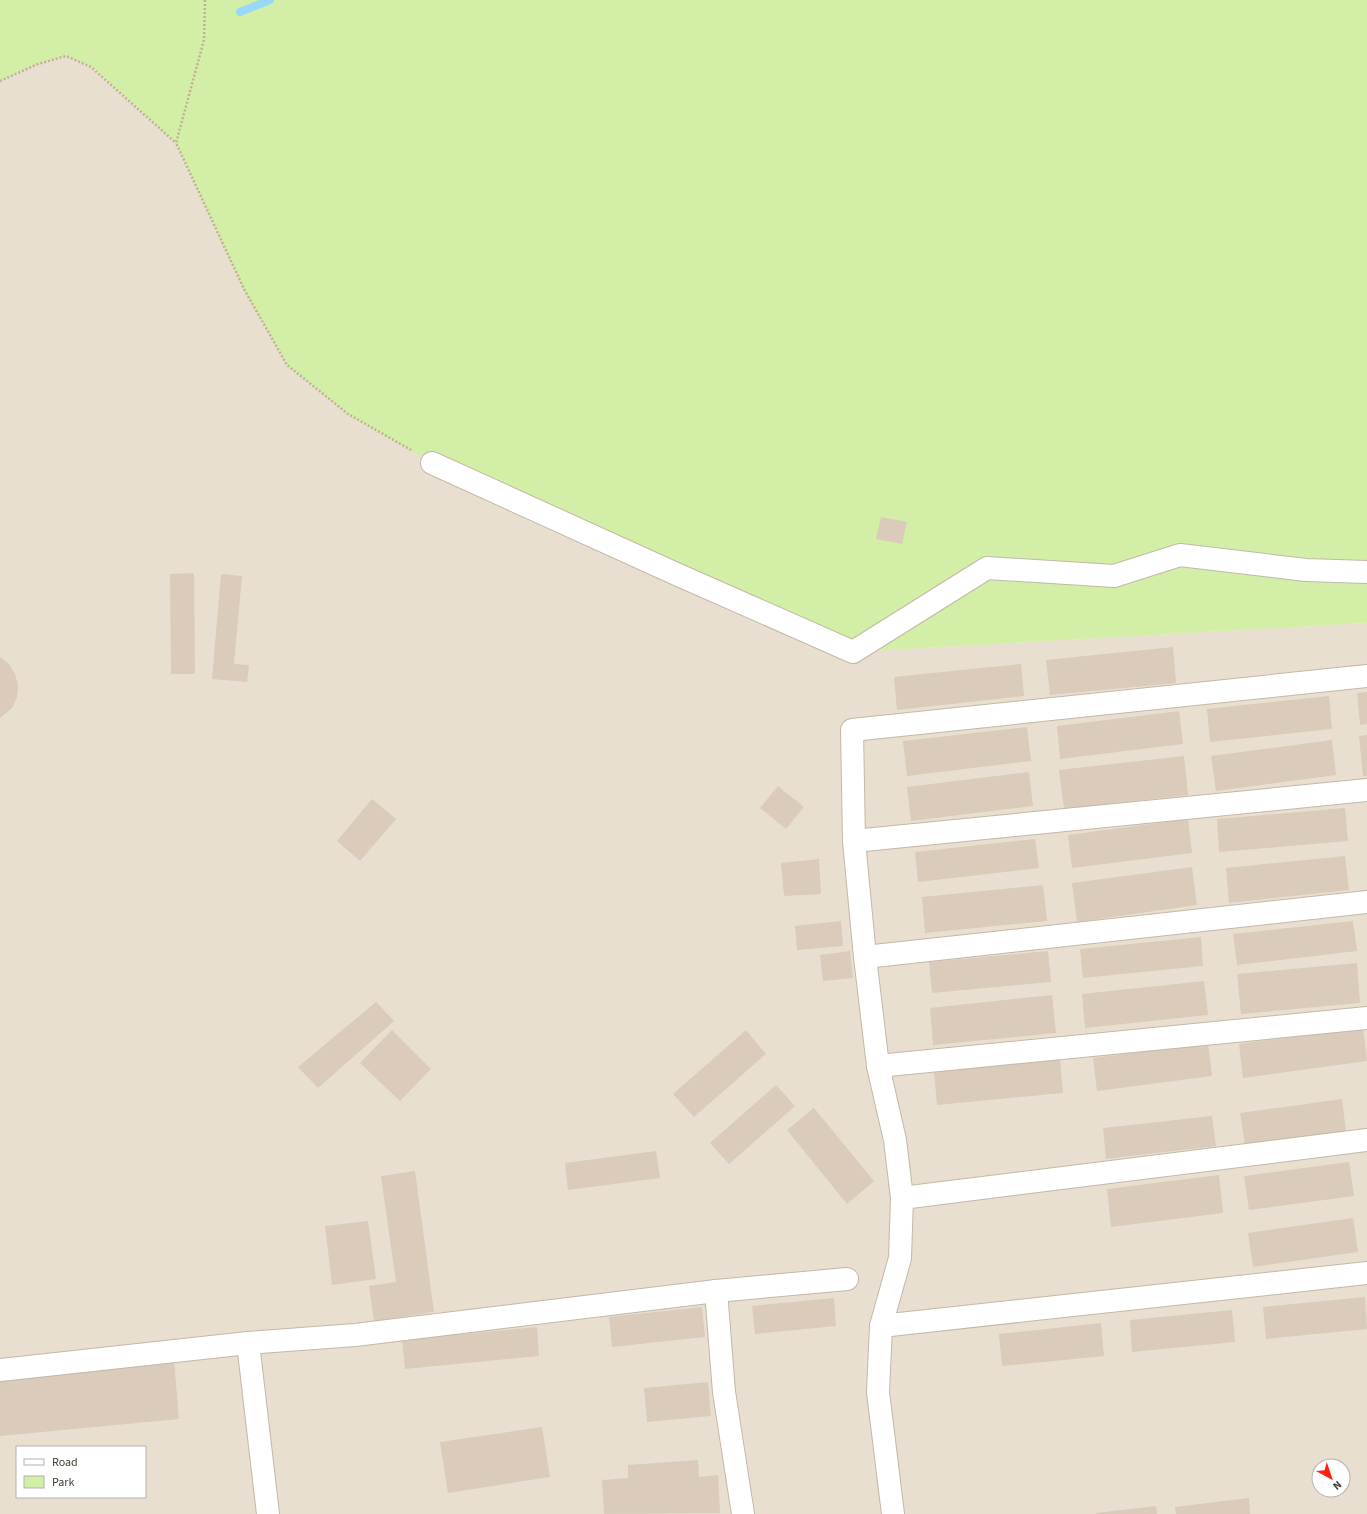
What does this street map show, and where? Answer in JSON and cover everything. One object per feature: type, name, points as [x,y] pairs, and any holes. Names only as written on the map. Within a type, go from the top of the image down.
[{"type":"street","points":[[432,462],[681,576],[852,652],[987,568],[1114,576],[1180,555],[1306,570],[1367,572]]},
{"type":"street","points":[[893,1514],[878,1392],[881,1326],[900,1258],[902,1198],[895,1140],[878,1066],[865,957],[854,841],[852,730],[1367,676]]},
{"type":"street","points":[[854,841],[1367,790]]},
{"type":"street","points":[[865,957],[1367,902]]},
{"type":"street","points":[[878,1066],[1367,1018]]},
{"type":"street","points":[[902,1198],[1367,1140]]},
{"type":"street","points":[[881,1326],[1367,1273]]},
{"type":"street","points":[[0,1370],[248,1343],[355,1335],[716,1291],[847,1279]]},
{"type":"street","points":[[716,1291],[724,1392],[743,1514]]},
{"type":"street","points":[[248,1343],[268,1514]]},
{"type":"path","points":[[176,143],[204,40],[205,0]]},
{"type":"path","points":[[0,81],[38,64],[66,56],[92,67],[176,143],[244,288],[288,365],[348,414],[432,462]]},
{"type":"shaded area","points":[[66,56],[91,67],[176,143],[243,288],[287,365],[348,414],[432,463],[852,652],[1367,623],[1367,1514],[0,1514],[0,81],[38,64]]},
{"type":"green space","points":[[0,0],[1367,0],[1367,623],[853,652],[432,463],[348,414],[287,365],[243,289],[176,143],[92,67],[66,56],[38,64],[0,81]]},
{"type":"building","points":[[881,517],[907,522],[902,544],[876,539]]},
{"type":"building","points":[[194,573],[195,674],[171,674],[170,574]]},
{"type":"building","points":[[221,574],[242,576],[234,664],[249,665],[247,682],[212,679]]},
{"type":"building","points":[[1173,647],[1176,683],[1050,695],[1046,660]]},
{"type":"building","points":[[0,657],[9,664],[15,674],[18,685],[17,697],[12,708],[0,718]]},
{"type":"building","points":[[1021,664],[1024,696],[897,710],[894,677]]},
{"type":"building","points":[[1367,692],[1367,724],[1360,725],[1357,693]]},
{"type":"building","points":[[1329,696],[1332,729],[1210,742],[1207,709]]},
{"type":"building","points":[[1179,711],[1183,744],[1060,759],[1057,726]]},
{"type":"building","points":[[1027,727],[1031,761],[907,776],[903,741]]},
{"type":"building","points":[[1367,735],[1367,776],[1363,776],[1359,736]]},
{"type":"building","points":[[1332,740],[1336,775],[1216,791],[1211,756]]},
{"type":"building","points":[[1184,756],[1188,795],[1064,809],[1059,770]]},
{"type":"building","points":[[1029,772],[1033,806],[911,821],[907,787]]},
{"type":"building","points":[[778,786],[804,807],[786,829],[760,808]]},
{"type":"building","points":[[372,799],[396,819],[360,861],[337,841]]},
{"type":"building","points":[[1345,808],[1348,841],[1219,852],[1217,819]]},
{"type":"building","points":[[1188,819],[1192,853],[1072,868],[1068,835]]},
{"type":"building","points":[[1035,839],[1039,868],[918,882],[915,852]]},
{"type":"building","points":[[1345,856],[1349,890],[1229,903],[1226,868]]},
{"type":"building","points":[[819,859],[821,894],[784,896],[781,863]]},
{"type":"building","points":[[1192,867],[1197,905],[1077,922],[1072,883]]},
{"type":"building","points":[[1043,885],[1047,921],[925,933],[922,897]]},
{"type":"building","points":[[841,921],[843,946],[797,950],[795,926]]},
{"type":"building","points":[[1353,921],[1357,951],[1237,965],[1233,934]]},
{"type":"building","points":[[1201,937],[1203,966],[1083,978],[1080,949]]},
{"type":"building","points":[[850,951],[853,978],[823,981],[820,955]]},
{"type":"building","points":[[1048,951],[1051,982],[932,993],[929,962]]},
{"type":"building","points":[[1357,963],[1360,1003],[1241,1014],[1237,974]]},
{"type":"building","points":[[1204,981],[1208,1015],[1085,1028],[1082,994]]},
{"type":"building","points":[[1052,995],[1056,1033],[933,1045],[930,1008]]},
{"type":"building","points":[[376,1002],[394,1021],[318,1088],[298,1067]]},
{"type":"building","points":[[1363,1027],[1367,1061],[1243,1078],[1239,1044]]},
{"type":"building","points":[[392,1030],[431,1069],[400,1101],[360,1063]]},
{"type":"building","points":[[746,1030],[766,1054],[694,1117],[673,1094]]},
{"type":"building","points":[[1208,1043],[1212,1076],[1097,1091],[1093,1058]]},
{"type":"building","points":[[1060,1059],[1063,1093],[937,1105],[934,1071]]},
{"type":"building","points":[[776,1085],[795,1106],[729,1164],[710,1143]]},
{"type":"building","points":[[1342,1099],[1346,1132],[1245,1145],[1240,1113]]},
{"type":"building","points":[[814,1108],[874,1181],[847,1204],[787,1130]]},
{"type":"building","points":[[1212,1116],[1216,1146],[1106,1159],[1103,1128]]},
{"type":"building","points":[[656,1151],[660,1178],[568,1190],[565,1163]]},
{"type":"building","points":[[1349,1162],[1354,1196],[1249,1210],[1244,1176]]},
{"type":"building","points":[[415,1171],[434,1312],[374,1321],[369,1286],[396,1282],[381,1176]]},
{"type":"building","points":[[1219,1175],[1223,1213],[1111,1227],[1107,1189]]},
{"type":"building","points":[[1353,1218],[1358,1252],[1253,1267],[1248,1233]]},
{"type":"building","points":[[368,1221],[376,1279],[332,1285],[325,1226]]},
{"type":"building","points":[[1365,1297],[1367,1329],[1266,1339],[1263,1307]]},
{"type":"building","points":[[834,1298],[836,1326],[755,1334],[752,1306]]},
{"type":"building","points":[[702,1307],[705,1337],[612,1347],[609,1317]]},
{"type":"building","points":[[1232,1310],[1235,1342],[1132,1352],[1130,1320]]},
{"type":"building","points":[[1101,1323],[1104,1356],[1002,1366],[999,1334]]},
{"type":"building","points":[[537,1327],[539,1356],[405,1369],[402,1340]]},
{"type":"building","points":[[174,1360],[179,1419],[0,1436],[0,1376]]},
{"type":"building","points":[[708,1382],[711,1416],[647,1422],[644,1388]]},
{"type":"building","points":[[542,1427],[550,1477],[448,1493],[440,1442]]},
{"type":"building","points":[[698,1460],[699,1477],[718,1475],[720,1513],[604,1514],[602,1480],[628,1478],[628,1465]]},
{"type":"building","points":[[1249,1498],[1250,1514],[1176,1514],[1175,1507]]},
{"type":"building","points":[[1156,1506],[1157,1514],[1096,1514],[1096,1513]]},
{"type":"waterway","points":[[240,12],[270,0]]}]
